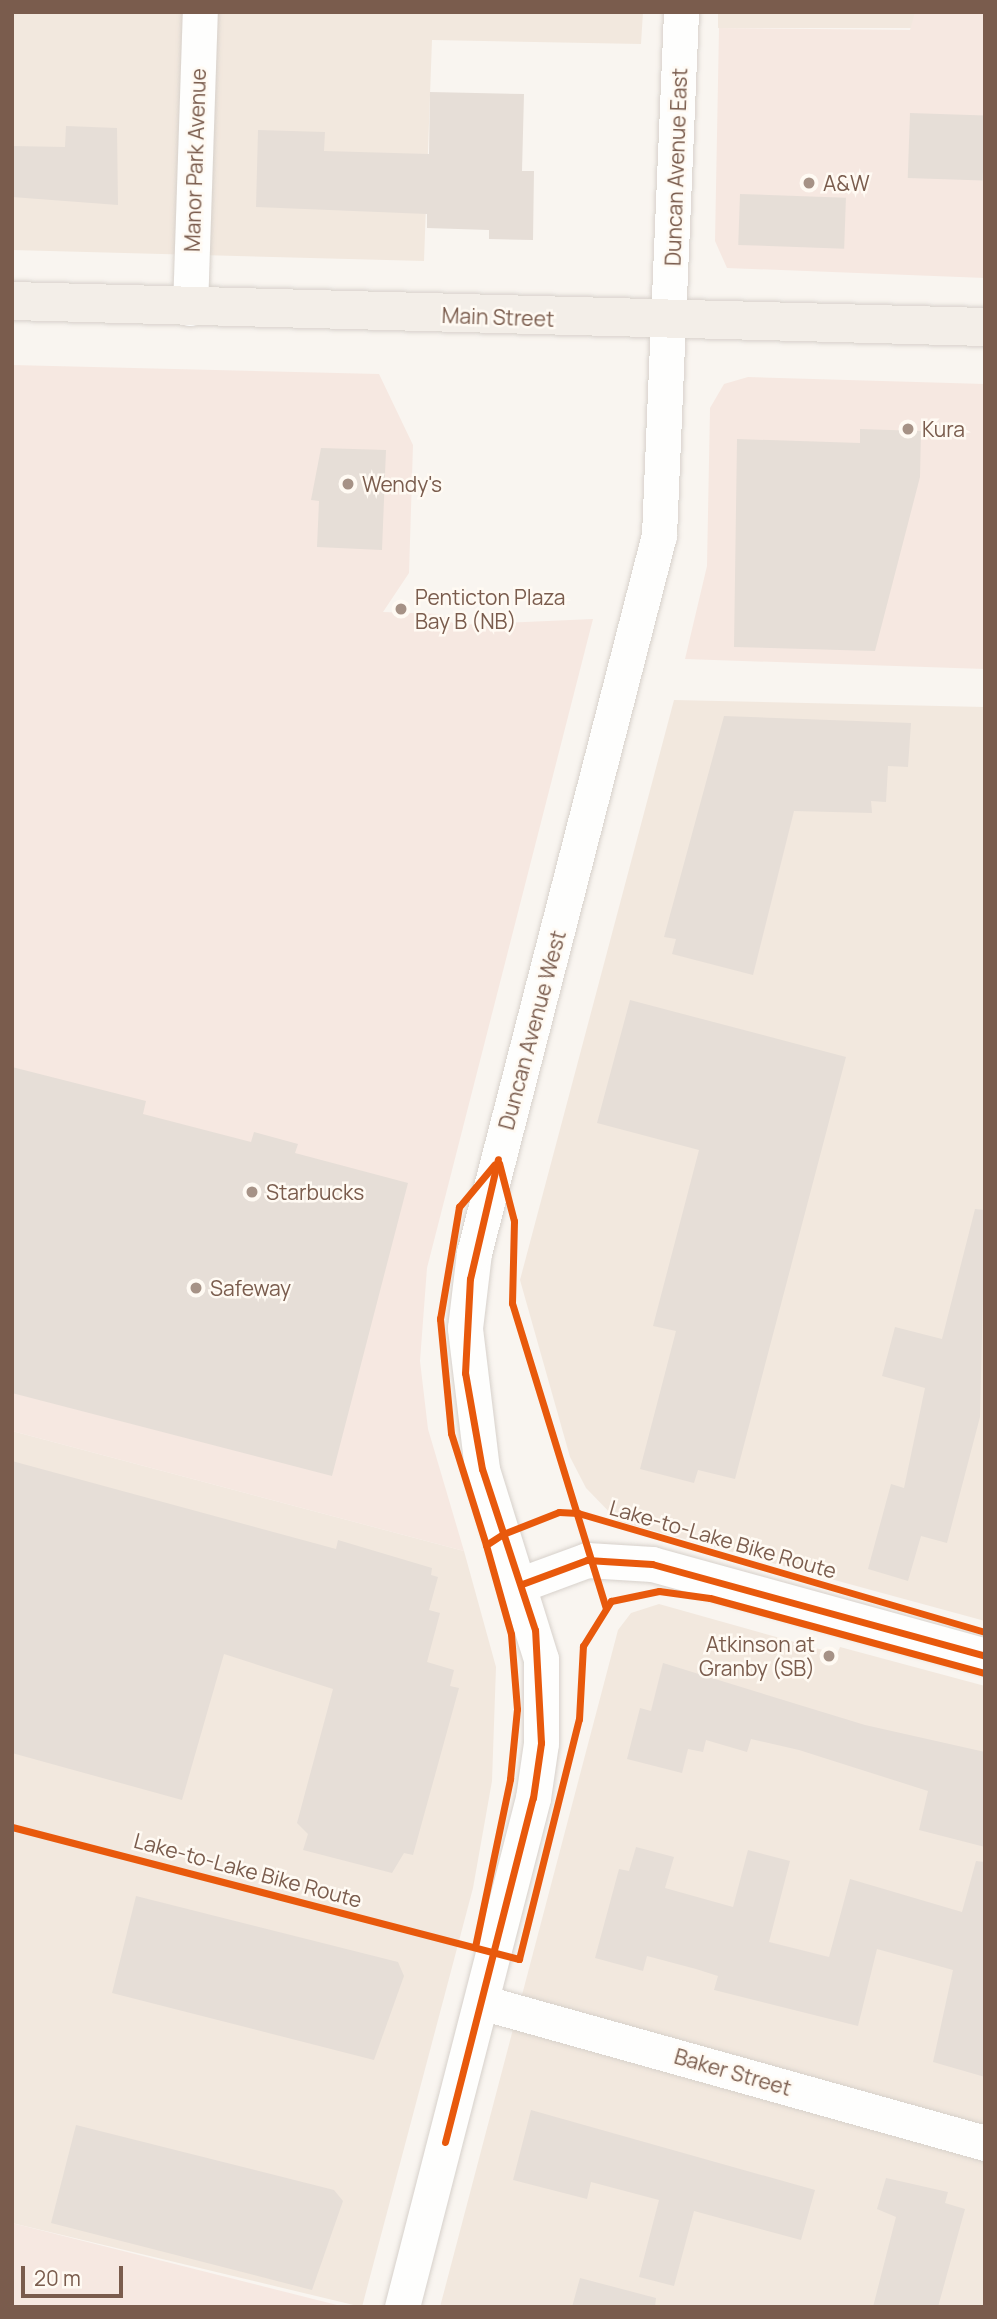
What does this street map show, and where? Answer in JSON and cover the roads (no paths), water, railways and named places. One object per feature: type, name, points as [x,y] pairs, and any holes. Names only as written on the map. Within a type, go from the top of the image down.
[{"type":"main road","name":"Main Street","points":[[12,301],[670,322],[985,327]]},
{"type":"street","name":"Manor Park Avenue","points":[[190,308],[200,12]]},
{"type":"street","name":"Duncan Avenue East","points":[[670,322],[681,12]]},
{"type":"street","name":"Duncan Avenue West","points":[[402,2307],[533,1798],[541,1743],[541,1659],[522,1584],[471,1417],[465,1328],[470,1279],[650,578],[665,485],[670,322]]},
{"type":"street","points":[[522,1584],[587,1560],[652,1564],[985,1656]]},
{"type":"street","name":"Baker Street","points":[[481,2002],[985,2143]]},
{"type":"place","name":"A&W","points":[[809,183]]},
{"type":"place","name":"Kura","points":[[908,429]]},
{"type":"place","name":"Wendy's","points":[[348,484]]},
{"type":"place","name":"Penticton Plaza Bay B (NB)","points":[[401,609]]},
{"type":"place","name":"Starbucks","points":[[252,1192]]},
{"type":"place","name":"Safeway","points":[[196,1288]]},
{"type":"place","name":"Atkinson at Granby (SB)","points":[[829,1656]]}]
